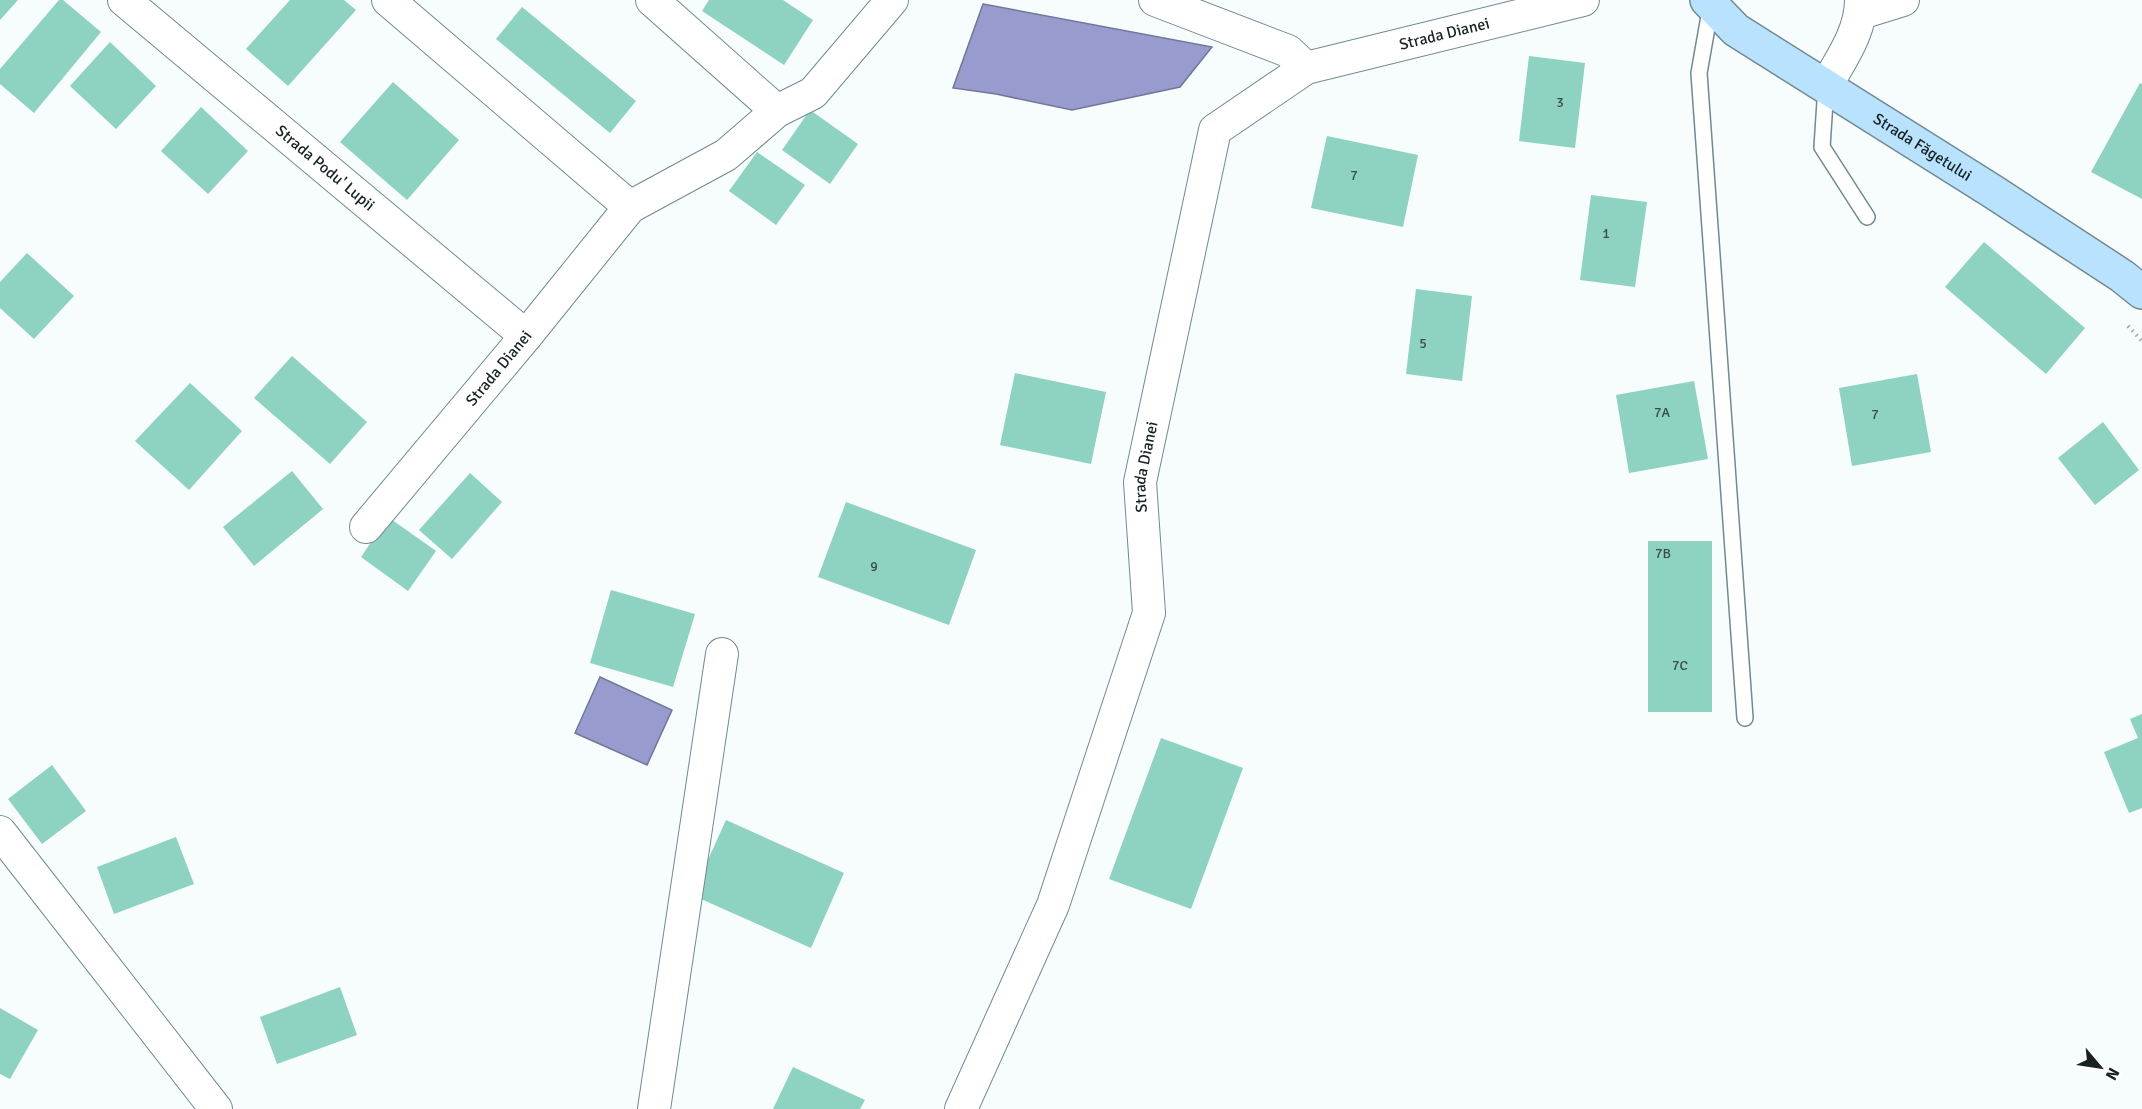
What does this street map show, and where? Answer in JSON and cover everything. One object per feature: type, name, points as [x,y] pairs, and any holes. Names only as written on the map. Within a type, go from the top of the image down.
[{"type":"main road","name":"Strada Făgetului","points":[[1709,2],[1736,30],[1992,191],[2122,276],[2142,292]]},
{"type":"street","name":"Strada Podu' Lupii","points":[[124,0],[526,336]]},
{"type":"street","points":[[388,0],[630,207]]},
{"type":"street","points":[[652,0],[777,111]]},
{"type":"street","name":"Strada Dianei","points":[[366,527],[526,336],[630,207],[726,155],[777,111],[813,93],[892,0]]},
{"type":"street","points":[[1155,0],[1288,51],[1306,68]]},
{"type":"street","name":"Strada Dianei","points":[[961,1109],[1053,905],[1149,613],[1140,482],[1215,130],[1306,68],[1583,0]]},
{"type":"street","points":[[1826,87],[1855,34],[1861,7],[1903,0]]},
{"type":"street","points":[[654,1109],[722,654]]},
{"type":"street","points":[[0,832],[216,1109]]},
{"type":"lane","points":[[1709,2],[1699,73],[1745,718]]},
{"type":"lane","points":[[1826,87],[1822,147],[1866,217]]},
{"type":"water","points":[[983,4],[1212,47],[1180,87],[1072,110],[996,94],[953,88]]},
{"type":"water","points":[[600,677],[672,710],[647,765],[575,733]]},
{"type":"building","points":[[0,0],[18,0],[0,20]]},
{"type":"building","points":[[59,0],[63,0],[101,32],[34,113],[0,84],[0,69]]},
{"type":"building","points":[[290,0],[344,0],[356,10],[288,86],[246,49]]},
{"type":"building","points":[[709,0],[783,0],[813,20],[784,65],[702,11]]},
{"type":"building","points":[[522,7],[636,101],[610,133],[496,39]]},
{"type":"building","points":[[110,42],[156,86],[116,129],[70,86]]},
{"type":"building","points":[[1529,56],[1585,63],[1575,148],[1519,141]]},
{"type":"building","points":[[393,82],[459,140],[407,200],[340,142]]},
{"type":"building","points":[[2140,83],[2142,84],[2142,199],[2091,172]]},
{"type":"building","points":[[201,107],[248,151],[208,194],[161,151]]},
{"type":"building","points":[[810,110],[858,144],[830,184],[782,150]]},
{"type":"building","points":[[1327,136],[1418,155],[1403,227],[1311,208]]},
{"type":"building","points":[[757,152],[805,185],[776,225],[729,191]]},
{"type":"building","points":[[1591,195],[1647,202],[1635,287],[1580,280]]},
{"type":"building","points":[[1984,242],[2085,328],[2046,374],[1945,287]]},
{"type":"building","points":[[27,253],[74,296],[34,339],[0,308],[0,282]]},
{"type":"building","points":[[1416,289],[1472,296],[1462,381],[1406,374]]},
{"type":"building","points":[[292,356],[367,422],[330,464],[254,398]]},
{"type":"building","points":[[1015,373],[1106,392],[1091,464],[1000,445]]},
{"type":"building","points":[[1917,374],[1931,452],[1852,466],[1839,388]]},
{"type":"building","points":[[1694,381],[1708,459],[1629,473],[1616,395]]},
{"type":"building","points":[[190,383],[242,431],[189,490],[135,441]]},
{"type":"building","points":[[2103,422],[2139,470],[2095,505],[2058,458]]},
{"type":"building","points":[[292,471],[323,509],[254,566],[223,527]]},
{"type":"building","points":[[470,473],[502,502],[452,559],[419,530]]},
{"type":"building","points":[[846,502],[976,550],[949,625],[818,577]]},
{"type":"building","points":[[388,517],[436,551],[408,591],[361,557]]},
{"type":"building","points":[[1648,541],[1712,541],[1712,712],[1648,712]]},
{"type":"building","points":[[611,590],[695,614],[673,687],[590,663]]},
{"type":"building","points":[[2142,714],[2142,808],[2129,813],[2104,752],[2138,738],[2130,719]]},
{"type":"building","points":[[1161,738],[1243,768],[1191,909],[1109,879]]},
{"type":"building","points":[[52,765],[86,811],[42,844],[8,799]]},
{"type":"building","points":[[726,820],[844,873],[811,948],[692,895]]},
{"type":"building","points":[[176,837],[194,884],[114,914],[97,867]]},
{"type":"building","points":[[340,987],[357,1035],[277,1064],[260,1017]]},
{"type":"building","points":[[0,1008],[38,1030],[10,1079],[0,1074]]},
{"type":"building","points":[[793,1067],[865,1100],[860,1109],[773,1109]]}]
